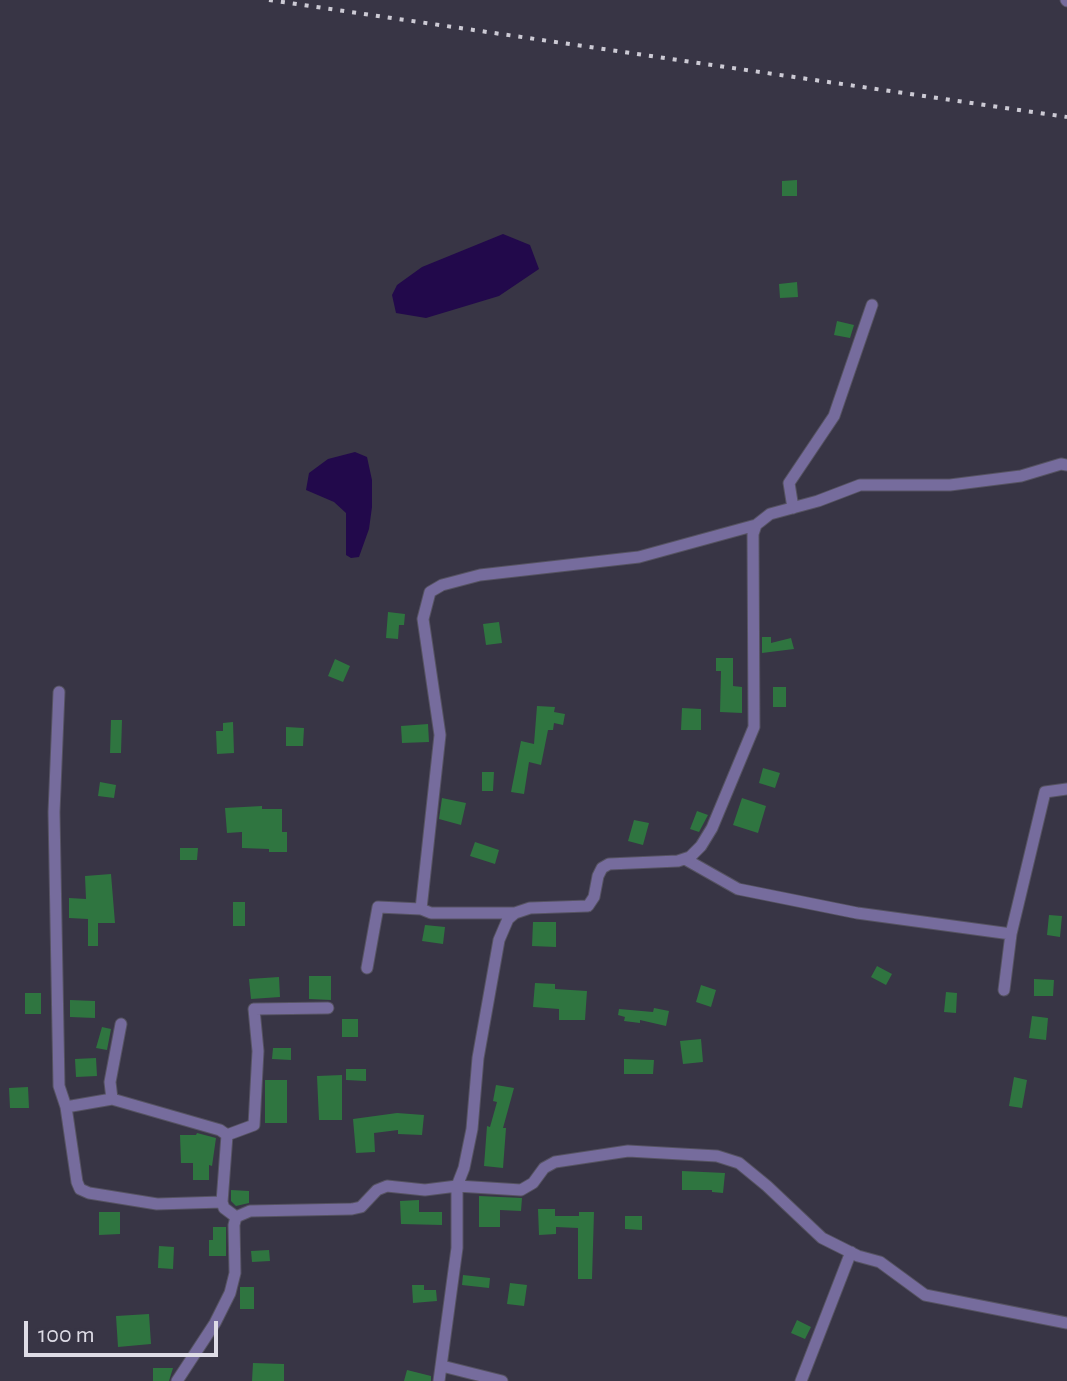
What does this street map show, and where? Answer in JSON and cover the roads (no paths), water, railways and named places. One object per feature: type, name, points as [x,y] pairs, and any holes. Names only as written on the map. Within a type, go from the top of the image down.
[{"type":"street","points":[[793,508],[789,483],[834,416],[872,305]]},
{"type":"street","points":[[421,909],[440,735],[423,619],[430,592],[442,585],[480,575],[639,557],[756,525],[770,514],[860,485],[950,485],[1021,476],[1067,465]]},
{"type":"street","points":[[685,859],[701,846],[712,828],[754,727],[753,534],[756,525]]},
{"type":"street","points":[[59,692],[54,812],[59,1086],[66,1107],[77,1182],[80,1189],[157,1204],[222,1202]]},
{"type":"street","points":[[1004,990],[1011,934],[1045,792],[1067,789]]},
{"type":"street","points":[[367,968],[378,907],[421,909],[431,913],[515,913],[530,908],[588,906],[594,897],[602,868],[609,864],[685,859],[738,889],[857,913],[1011,934]]},
{"type":"street","points":[[439,1381],[457,1248],[457,1186],[472,1129],[478,1058],[499,940],[503,926],[515,913]]},
{"type":"street","points":[[227,1135],[254,1125],[258,1051],[254,1009],[328,1008]]},
{"type":"street","points":[[112,1099],[110,1082],[121,1024]]},
{"type":"street","points":[[66,1107],[112,1099],[220,1130],[227,1135]]},
{"type":"street","points":[[227,1135],[222,1202],[224,1208],[236,1217]]},
{"type":"street","points":[[236,1217],[250,1211],[352,1209],[361,1207],[377,1190],[387,1186],[425,1190],[457,1186],[521,1190],[555,1162],[628,1151],[717,1156],[739,1163],[784,1201],[812,1230],[851,1252],[892,1269],[925,1295],[1067,1323]]},
{"type":"street","points":[[177,1381],[215,1323],[230,1293],[235,1273],[236,1217]]},
{"type":"street","points":[[801,1381],[851,1252]]},
{"type":"street","points":[[442,1366],[502,1381]]},
{"type":"railway","points":[[269,0],[1067,117]]}]
